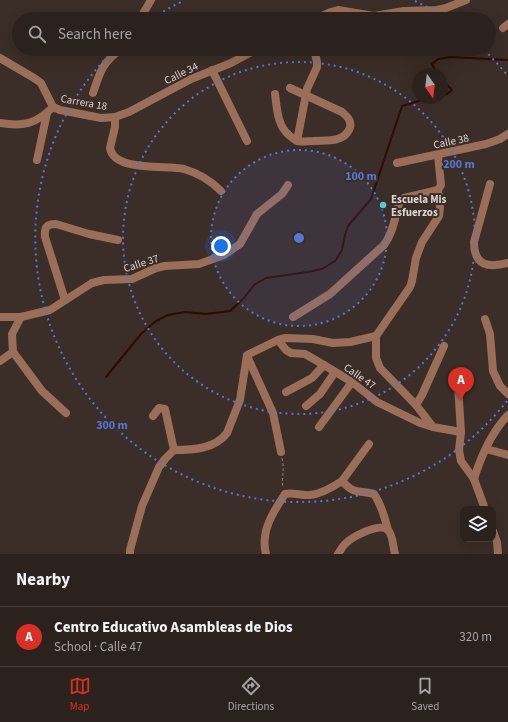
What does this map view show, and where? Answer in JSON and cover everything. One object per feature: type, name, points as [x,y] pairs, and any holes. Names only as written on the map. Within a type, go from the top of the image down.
[{"type":"street","points":[[144,12],[151,0]]},
{"type":"street","points":[[398,12],[437,10],[466,0]]},
{"type":"street","points":[[331,12],[338,10],[348,12]]},
{"type":"street","points":[[93,93],[101,68],[112,56]]},
{"type":"street","name":"Calle 34","points":[[114,117],[129,112],[191,78],[230,63],[244,56]]},
{"type":"street","points":[[297,141],[306,95],[317,67],[316,56]]},
{"type":"street","name":"Carrera 18","points":[[0,58],[34,78],[40,84],[50,110],[60,110],[101,118],[114,117]]},
{"type":"street","points":[[212,70],[247,141]]},
{"type":"street","points":[[275,94],[278,115],[282,127],[289,136],[297,141],[333,140],[340,139],[345,136],[350,129],[351,123],[349,118],[342,112],[290,88]]},
{"type":"street","points":[[0,123],[13,125],[30,123],[43,116],[50,110]]},
{"type":"street","points":[[37,160],[50,110]]},
{"type":"street","points":[[114,117],[115,127],[110,148],[115,156],[129,164],[181,169],[191,172],[212,183],[221,191]]},
{"type":"street","name":"Calle 38","points":[[397,163],[486,144],[500,139],[508,134]]},
{"type":"street","points":[[433,427],[416,405],[377,363],[376,336],[410,287],[416,258],[422,242],[439,216],[440,207],[438,190],[441,185],[438,155]]},
{"type":"street","points":[[490,184],[474,242],[474,250],[476,256],[482,263],[490,266],[508,263]]},
{"type":"street","name":"Calle 37","points":[[0,317],[21,317],[50,310],[92,283],[104,280],[132,279],[156,268],[199,264],[224,255],[240,244],[258,214],[282,194],[288,185]]},
{"type":"street","points":[[293,317],[330,294],[384,245],[391,232],[400,201],[404,198],[438,190]]},
{"type":"street","points":[[65,300],[45,237],[46,226],[56,224],[89,234],[118,240]]},
{"type":"street","points":[[21,317],[12,334],[13,352],[42,391],[66,413]]},
{"type":"street","points":[[485,319],[490,334],[493,371],[500,386],[508,394]]},
{"type":"street","points":[[247,356],[278,340],[286,338],[333,343],[350,342],[376,336]]},
{"type":"street","name":"Calle 47","points":[[278,340],[286,350],[291,353],[305,354],[352,382],[377,402],[420,423],[461,432]]},
{"type":"street","points":[[416,405],[444,346]]},
{"type":"street","points":[[0,361],[13,352]]},
{"type":"street","points":[[130,554],[142,506],[159,467],[165,459],[174,450],[195,449],[215,443],[228,433],[240,400],[247,356]]},
{"type":"street","points":[[247,356],[273,413],[280,452]]},
{"type":"street","points":[[286,392],[312,378],[324,365]]},
{"type":"street","points":[[306,406],[320,394],[335,372]]},
{"type":"street","points":[[319,427],[352,382]]},
{"type":"street","points":[[458,385],[461,432],[459,450],[461,461],[474,479],[484,506]]},
{"type":"street","points":[[153,416],[159,408],[165,409],[174,450]]},
{"type":"street","points":[[474,479],[478,464],[486,449],[503,421],[508,416]]},
{"type":"street","points":[[266,554],[264,537],[266,526],[285,494],[310,495],[325,490],[342,481],[369,444]]},
{"type":"street","points":[[486,449],[508,455]]},
{"type":"street","points":[[342,481],[350,489],[356,492],[374,494],[377,498],[386,520],[395,554]]},
{"type":"street","points":[[338,554],[346,544],[357,536],[374,529],[383,528],[388,530]]},
{"type":"street","points":[[496,539],[498,554]]},
{"type":"path","points":[[280,452],[284,467],[282,481],[285,494]]},
{"type":"waterway","points":[[434,68],[432,64],[438,59],[450,57],[508,60]]},
{"type":"waterway","points":[[448,86],[452,90],[448,93]]},
{"type":"waterway","points":[[106,377],[141,334],[156,321],[168,315],[185,312],[206,314],[230,311],[244,298],[254,285],[266,278],[322,269],[335,261],[342,250],[348,226],[371,199],[402,106],[412,103]]},
{"type":"place","name":"Escuela Mis Esfuerzos","points":[[383,205]]},
{"type":"place","name":"Centro Educativo Asambleas de Dios","points":[[461,400]]}]
